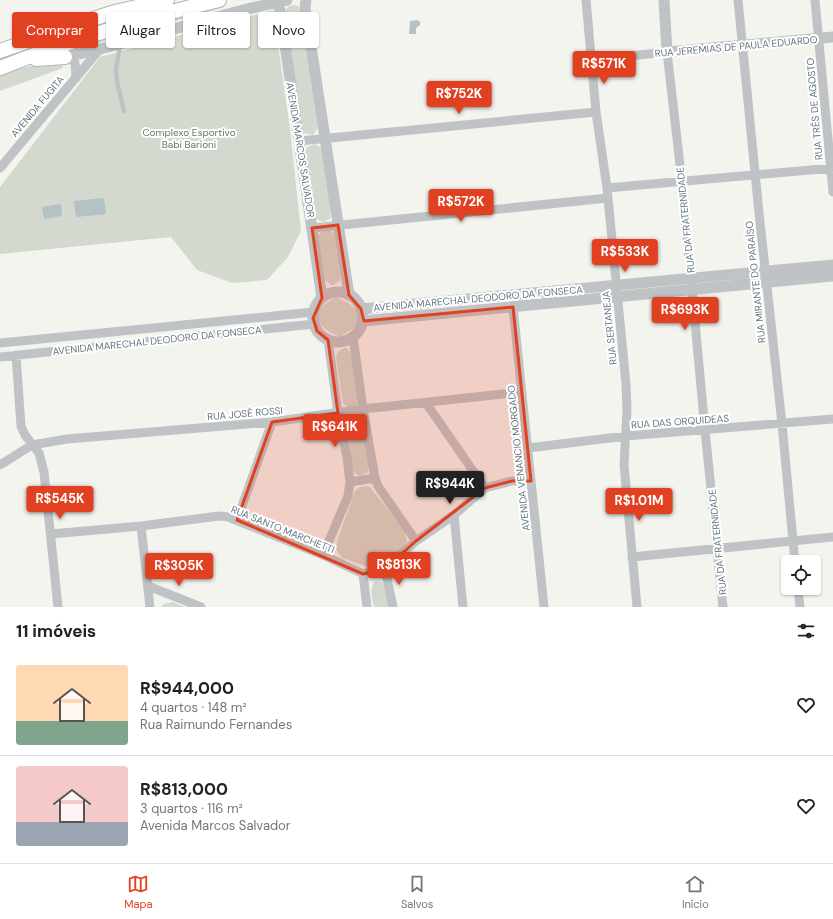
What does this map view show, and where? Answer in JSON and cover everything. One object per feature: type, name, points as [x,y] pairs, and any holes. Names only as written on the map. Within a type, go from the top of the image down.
[{"type":"main road","points":[[115,12],[167,0]]},
{"type":"main road","points":[[0,68],[122,26],[177,10],[219,0]]},
{"type":"main road","points":[[0,51],[106,15]]},
{"type":"main road","points":[[21,60],[65,57]]},
{"type":"street","points":[[113,12],[134,0]]},
{"type":"street","points":[[306,0],[325,139],[349,295]]},
{"type":"street","name":"RUA SERTANEJA","points":[[586,0],[596,112],[607,188],[626,384],[626,436],[624,465],[637,607]]},
{"type":"street","name":"RUA DA FRATERNIDADE","points":[[664,0],[667,52],[682,182],[723,607]]},
{"type":"street","name":"RUA MIRANTE DO PARAÍSO","points":[[738,0],[794,555]]},
{"type":"street","name":"RUA TRÊS DE AGOSTO","points":[[816,0],[833,192]]},
{"type":"street","points":[[175,29],[224,15],[282,1]]},
{"type":"street","name":"AVENIDA MARCOS SALVADOR","points":[[282,1],[280,12],[322,298]]},
{"type":"street","name":"RUA JEREMIAS DE PAULA EDUARDO","points":[[592,60],[742,44],[833,37]]},
{"type":"street","points":[[65,57],[107,48]]},
{"type":"street","name":"AVENIDA FUGITA","points":[[0,168],[99,50]]},
{"type":"street","name":"AVENIDA FUGITA","points":[[65,57],[70,58],[74,63],[76,78]]},
{"type":"street","points":[[299,141],[596,112]]},
{"type":"street","points":[[607,188],[832,168]]},
{"type":"street","points":[[312,228],[338,224],[608,198]]},
{"type":"street","name":"AVENIDA MARECHAL DEODORO DA FONSECA","points":[[363,321],[692,289],[833,265]]},
{"type":"street","name":"AVENIDA MARECHAL DEODORO DA FONSECA","points":[[362,309],[691,278],[833,276]]},
{"type":"street","points":[[338,292],[349,295],[357,300],[362,309],[363,321],[358,332],[353,337],[341,341],[328,340],[322,336],[314,324],[314,312],[317,304],[327,295],[338,292]]},
{"type":"street","name":"AVENIDA VENANCIO MORGADO","points":[[513,307],[544,607]]},
{"type":"street","name":"AVENIDA MARECHAL DEODORO DA FONSECA","points":[[0,343],[314,312]]},
{"type":"street","name":"AVENIDA MARECHAL DEODORO DA FONSECA","points":[[0,357],[314,324]]},
{"type":"street","points":[[353,337],[363,409],[375,478],[378,486],[416,541]]},
{"type":"street","points":[[323,556],[348,496],[350,482],[338,413],[328,340]]},
{"type":"street","points":[[16,355],[21,426],[25,435],[39,453],[42,462],[58,607]]},
{"type":"street","name":"RUA JOSÉ ROSSI","points":[[0,465],[32,445],[67,439],[272,422],[363,409],[522,392]]},
{"type":"street","points":[[426,403],[485,488]]},
{"type":"street","name":"RUA DAS ORQUIDEAS","points":[[528,448],[626,436],[833,419]]},
{"type":"street","points":[[237,520],[272,422]]},
{"type":"street","points":[[350,482],[375,478]]},
{"type":"street","points":[[367,607],[363,574],[385,569],[416,541],[454,515],[485,488],[512,482],[531,481]]},
{"type":"street","points":[[454,515],[463,607]]},
{"type":"street","name":"RUA SANTO MARCHETTI","points":[[51,534],[141,526],[219,516],[228,517],[363,574]]},
{"type":"street","points":[[141,526],[150,607]]},
{"type":"street","points":[[632,557],[833,537]]},
{"type":"street","points":[[385,569],[393,607]]},
{"type":"street","points":[[148,586],[201,607]]},
{"type":"street","points":[[799,595],[800,607]]},
{"type":"lane","points":[[120,48],[116,70],[117,82],[124,111]]},
{"type":"highlighted area","points":[[338,225],[349,295],[361,309],[364,321],[513,307],[531,481],[512,481],[485,488],[416,541],[385,569],[363,574],[237,520],[272,422],[338,413],[328,340],[317,331],[313,318],[322,298],[312,228]]},
{"type":"green space","points":[[228,6],[207,12],[199,12]]},
{"type":"green space","points":[[289,6],[298,6],[300,12],[285,12],[285,10]]},
{"type":"green space","name":"Complexo Esportivo Babi Barioni","points":[[258,14],[258,48],[278,48],[290,129],[301,231],[288,257],[267,280],[232,283],[197,270],[171,237],[0,254],[0,187],[100,57],[133,48],[175,48],[175,37],[183,34],[183,48],[250,48],[250,16]]},
{"type":"green space","points":[[183,15],[183,19],[175,21],[175,18]]},
{"type":"green space","points":[[106,37],[106,41],[98,43],[98,40]]},
{"type":"green space","points":[[290,48],[306,48],[318,128],[313,135],[304,133],[301,130]]},
{"type":"green space","points":[[43,63],[62,64],[63,68],[0,91],[0,76],[19,69]]},
{"type":"green space","points":[[315,144],[322,149],[331,211],[330,219],[323,222],[316,219],[314,212],[305,151],[307,147]]},
{"type":"green space","points":[[324,230],[330,230],[334,234],[340,280],[334,285],[331,285],[325,280],[318,235]]},
{"type":"green space","points":[[336,297],[354,307],[358,314],[357,326],[340,337],[322,327],[318,319],[318,314],[321,307]]},
{"type":"green space","points":[[347,348],[352,354],[358,404],[354,408],[345,406],[343,403],[336,358],[337,354]]},
{"type":"green space","points":[[356,417],[362,423],[369,466],[368,472],[360,476],[353,470],[347,427],[347,422],[351,418]]},
{"type":"green space","points":[[360,487],[370,487],[404,530],[407,541],[405,547],[383,566],[374,569],[342,558],[336,549],[338,538],[355,491]]},
{"type":"green space","points":[[375,581],[382,582],[386,586],[389,607],[374,607],[372,587]]},
{"type":"green space","points":[[173,602],[185,607],[161,607],[164,604]]},
{"type":"shaded area","points":[[417,20],[420,22],[420,25],[416,28],[416,34],[409,34],[410,21]]},
{"type":"shaded area","points":[[104,198],[106,214],[76,217],[74,201]]},
{"type":"shaded area","points":[[61,204],[62,216],[44,219],[42,207]]}]
